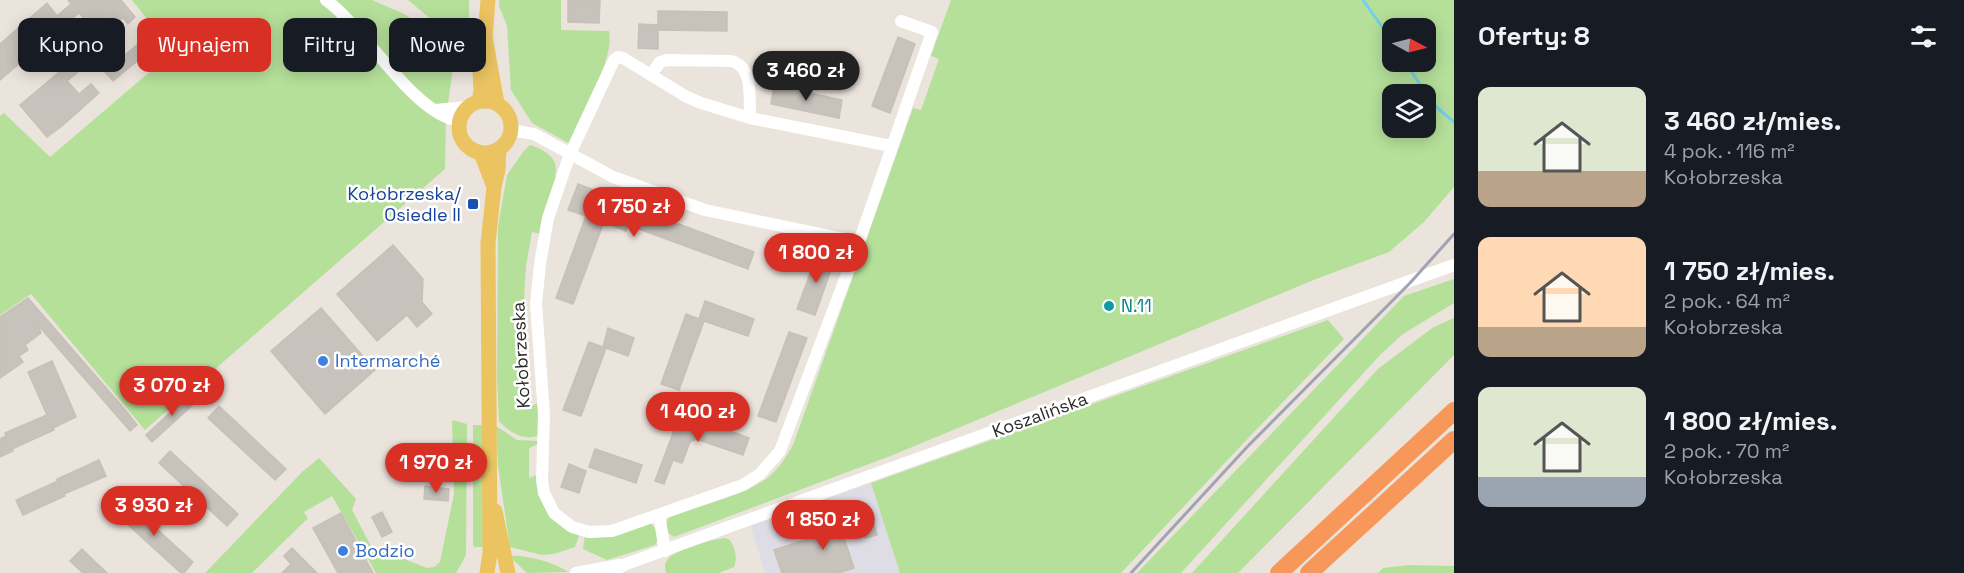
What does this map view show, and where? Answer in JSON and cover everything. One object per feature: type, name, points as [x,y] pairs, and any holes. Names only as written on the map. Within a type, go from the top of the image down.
[{"type":"highway","points":[[1279,573],[1454,411]]},
{"type":"highway","points":[[1309,573],[1454,440]]},
{"type":"main road","points":[[486,25],[488,0]]},
{"type":"main road","points":[[486,42],[497,103]]},
{"type":"main road","points":[[473,104],[488,100],[497,103],[508,114],[511,130],[505,144],[499,149],[490,153],[474,151],[464,143],[459,129],[459,121],[481,90],[480,72]]},
{"type":"main road","name":"Kołobrzeska","points":[[487,573],[489,553],[488,243],[499,149]]},
{"type":"main road","name":"Kołobrzeska","points":[[480,153],[494,187]]},
{"type":"main road","name":"Kołobrzeska","points":[[488,476],[511,570]]},
{"type":"street","points":[[326,0],[344,16],[423,103],[447,119],[459,121]]},
{"type":"street","name":"Kołobrzeska","points":[[891,146],[750,118],[694,100],[623,58],[618,57],[614,60],[570,154],[548,218],[537,288],[536,314],[544,415],[542,480],[544,493],[551,508],[562,520],[577,529],[589,532],[612,531],[743,485],[760,474],[780,451],[859,242],[932,32],[901,21]]},
{"type":"street","points":[[651,75],[660,62],[667,60],[738,63],[746,72],[750,118]]},
{"type":"street","points":[[435,110],[473,104]]},
{"type":"street","points":[[511,130],[534,134],[613,177],[713,213],[859,242]]},
{"type":"street","name":"Koszalińska","points":[[576,573],[626,564],[665,551],[1454,265]]},
{"type":"street","points":[[659,515],[665,551]]},
{"type":"street","name":"Koszalińska","points":[[609,573],[626,564]]},
{"type":"shaded area","points":[[871,483],[900,573],[765,573],[751,526]]},
{"type":"green space","points":[[132,0],[372,0],[410,18],[389,18],[389,72],[452,72],[446,117],[445,169],[145,430],[31,294],[0,315],[0,116],[4,113],[50,157],[150,72],[271,72],[271,18],[146,18]]},
{"type":"green space","points":[[408,0],[469,0],[469,18],[430,18]]},
{"type":"green space","points":[[499,0],[561,0],[561,30],[609,31],[607,57],[602,72],[570,144],[532,123],[511,90],[507,26]]},
{"type":"green space","points":[[951,0],[1454,0],[1454,187],[1424,222],[1389,252],[1316,279],[893,455],[674,537],[666,528],[670,516],[753,487],[777,469],[793,445],[913,108],[921,110],[939,59],[931,56]]},
{"type":"green space","points":[[530,145],[554,160],[555,176],[559,178],[541,234],[532,232],[526,266],[524,325],[529,408],[539,402],[540,435],[523,437],[507,429],[499,421],[498,227],[507,175]]},
{"type":"green space","points":[[1454,279],[1454,303],[1403,334],[1380,355],[1181,573],[1137,573],[1404,296]]},
{"type":"green space","points":[[1454,318],[1454,355],[1238,573],[1192,573],[1378,369],[1432,328]]},
{"type":"green space","points":[[1328,320],[1344,339],[1121,573],[900,573],[871,483]]},
{"type":"green space","points":[[452,420],[467,424],[466,555],[456,573],[376,573],[332,496],[304,512],[308,519],[252,573],[205,573],[302,472],[319,458],[356,499],[352,510],[371,546],[427,568],[434,567],[440,562],[454,494]]},
{"type":"green space","points":[[473,425],[482,425],[483,547],[474,547],[473,544]]},
{"type":"green space","points":[[496,426],[517,440],[540,441],[529,448],[529,478],[539,474],[539,488],[580,533],[575,547],[554,554],[542,555],[510,547],[498,466]]},
{"type":"green space","points":[[650,523],[657,533],[655,545],[607,560],[583,549],[585,535]]},
{"type":"green space","points":[[725,538],[730,540],[735,550],[734,567],[719,573],[666,573],[666,562],[678,552]]},
{"type":"green space","points":[[509,556],[540,560],[568,572],[527,573]]},
{"type":"green space","points":[[1409,565],[1454,566],[1454,573],[1378,573],[1383,568]]},
{"type":"building","points":[[68,0],[121,0],[135,17],[128,24],[125,18],[84,18],[79,13],[73,18],[30,18],[47,3],[57,16],[71,4]]},
{"type":"building","points":[[568,0],[600,0],[599,23],[568,22]]},
{"type":"building","points":[[658,11],[727,12],[727,31],[658,30]]},
{"type":"building","points":[[639,24],[658,25],[658,49],[638,48]]},
{"type":"building","points":[[18,28],[18,65],[0,80],[0,44]]},
{"type":"building","points":[[898,37],[915,44],[890,113],[872,106]]},
{"type":"building","points":[[137,45],[137,61],[125,71],[125,55]]},
{"type":"building","points":[[59,72],[78,72],[67,81],[79,94],[91,84],[99,93],[47,137],[20,105]]},
{"type":"building","points":[[105,72],[124,72],[113,81]]},
{"type":"building","points":[[774,85],[842,100],[839,118],[771,104]]},
{"type":"building","points":[[578,184],[594,190],[592,197],[644,217],[646,212],[754,252],[748,269],[628,225],[626,231],[604,222],[573,304],[556,298],[586,216],[568,210]]},
{"type":"building","points":[[393,245],[423,279],[422,302],[432,314],[417,327],[407,315],[377,341],[337,294]]},
{"type":"building","points":[[818,252],[835,259],[815,315],[797,309]]},
{"type":"building","points":[[28,298],[137,425],[130,431],[38,325],[41,333],[25,345],[28,350],[19,356],[23,362],[0,378],[0,317]]},
{"type":"building","points":[[705,301],[754,319],[748,336],[704,321],[679,390],[661,384],[686,314],[699,319]]},
{"type":"building","name":"Intermarché","points":[[321,308],[375,370],[325,414],[271,351]]},
{"type":"building","points":[[608,328],[634,338],[628,356],[606,348],[581,416],[563,410],[589,342],[603,347]]},
{"type":"building","points":[[789,332],[807,338],[776,422],[758,416]]},
{"type":"building","points":[[52,361],[76,417],[0,457],[0,439],[6,436],[5,433],[47,415],[28,372]]},
{"type":"building","points":[[191,393],[198,400],[152,442],[146,435]]},
{"type":"building","points":[[219,406],[286,469],[275,480],[208,418]]},
{"type":"building","points":[[698,419],[749,438],[743,455],[696,439],[690,442],[682,463],[673,460],[664,484],[655,481],[678,420],[696,427]]},
{"type":"building","points":[[595,449],[642,465],[636,483],[589,467]]},
{"type":"building","points":[[170,451],[238,514],[227,526],[159,463]]},
{"type":"building","points":[[99,460],[106,476],[23,515],[16,500]]},
{"type":"building","points":[[569,464],[586,471],[579,493],[561,487]]},
{"type":"building","points":[[425,486],[449,489],[448,501],[424,499]]},
{"type":"building","points":[[125,500],[193,562],[184,573],[181,573],[114,512]]},
{"type":"building","points":[[382,512],[392,532],[382,537],[372,517]]},
{"type":"building","name":"Bodzio","points":[[341,513],[373,573],[338,573],[313,528]]},
{"type":"building","points":[[872,518],[877,535],[865,538],[863,532],[844,538],[854,568],[839,573],[782,573],[774,550]]},
{"type":"building","points":[[292,548],[317,573],[282,573],[291,564],[284,556]]},
{"type":"building","points":[[82,549],[107,573],[83,573],[70,561]]},
{"type":"waterway","points":[[1363,0],[1382,27]]},
{"type":"waterway","points":[[1412,72],[1433,104],[1454,122]]},
{"type":"railway","points":[[1131,573],[1247,447],[1410,283],[1454,234]]},
{"type":"place","name":"Kołobrzeska/ Osiedle II","points":[[473,204]]},
{"type":"place","name":"N.11","points":[[1109,306]]},
{"type":"place","name":"Intermarché","points":[[323,361]]},
{"type":"place","name":"Bodzio","points":[[343,551]]}]
